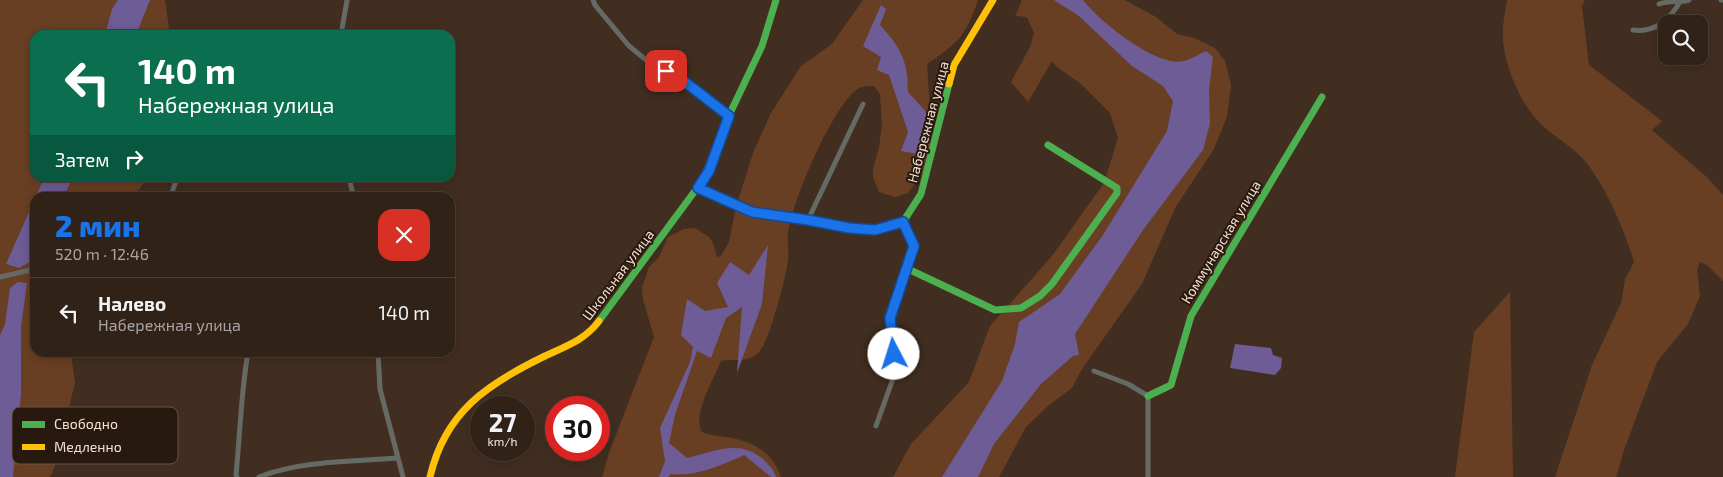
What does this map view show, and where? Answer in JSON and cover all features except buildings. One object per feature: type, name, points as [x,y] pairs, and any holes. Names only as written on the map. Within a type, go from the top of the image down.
[{"type":"street","points":[[342,30],[347,0]]},
{"type":"street","points":[[594,0],[595,6],[629,46],[652,64],[685,82],[729,116]]},
{"type":"street","name":"Школьная улица","points":[[430,477],[442,439],[460,414],[498,383],[582,339],[592,330],[698,188],[709,171],[729,116],[760,55],[776,0]]},
{"type":"street","name":"Набережная улица","points":[[903,222],[921,194],[954,66],[993,0]]},
{"type":"street","points":[[1659,4],[1668,0],[1680,2],[1689,0]]},
{"type":"street","points":[[1633,30],[1651,29],[1661,24],[1672,15],[1680,2]]},
{"type":"street","name":"Коммунарская улица","points":[[1148,396],[1156,395],[1171,385],[1191,316],[1322,97]]},
{"type":"street","points":[[808,220],[863,104]]},
{"type":"street","points":[[906,268],[995,310],[1012,310],[1027,306],[1045,293],[1117,193],[1116,188],[1048,145]]},
{"type":"street","points":[[698,188],[752,212],[849,228],[875,230],[903,222],[914,246],[890,318],[895,373],[876,426]]},
{"type":"street","points":[[0,277],[30,270]]},
{"type":"street","points":[[237,477],[242,386],[247,357]]},
{"type":"street","points":[[378,357],[380,390],[402,477]]},
{"type":"street","points":[[1094,371],[1128,384],[1148,396],[1148,477]]},
{"type":"street","points":[[259,477],[315,464],[397,458]]},
{"type":"shaded area","points":[[0,0],[165,0],[169,30],[30,30],[30,182],[144,182],[137,192],[30,192],[30,357],[72,357],[75,383],[69,407],[12,407],[12,464],[55,464],[52,474],[49,477],[0,477]]},
{"type":"shaded area","points":[[118,0],[150,0],[138,30],[106,30],[112,9]]},
{"type":"shaded area","points":[[863,0],[978,0],[965,31],[960,38],[927,64],[932,142],[924,171],[908,193],[895,197],[879,192],[873,177],[873,169],[882,125],[880,94],[874,86],[859,88],[838,113],[826,133],[805,178],[788,233],[788,260],[784,280],[773,321],[764,344],[760,351],[751,358],[721,361],[705,396],[700,416],[702,432],[751,444],[769,457],[781,477],[602,477],[607,461],[610,461],[610,450],[654,337],[643,299],[642,288],[649,267],[659,257],[668,237],[684,229],[695,228],[709,237],[717,257],[721,256],[729,242],[736,207],[753,153],[771,113],[801,66],[832,44]]},
{"type":"shaded area","points":[[1022,0],[1125,0],[1156,17],[1177,34],[1194,38],[1215,48],[1225,61],[1231,85],[1227,117],[1214,149],[1175,208],[1142,284],[1082,369],[1072,388],[1049,405],[1026,427],[999,477],[893,477],[911,444],[969,382],[990,326],[1052,256],[1104,183],[1118,138],[1110,113],[1081,84],[1057,67],[1052,61],[1028,102],[1011,82],[1030,47],[1034,33],[1027,17],[1015,16]]},
{"type":"shaded area","points":[[1054,0],[1083,0],[1102,19],[1129,41],[1159,57],[1173,61],[1184,61],[1206,51],[1213,57],[1209,89],[1210,123],[1203,150],[1143,230],[1075,334],[1079,355],[1073,356],[1041,384],[994,444],[978,477],[942,477],[1002,381],[1015,344],[1019,322],[1060,294],[1103,235],[1167,131],[1173,101],[1163,86],[1132,66],[1079,16]]},
{"type":"shaded area","points":[[1507,0],[1585,0],[1582,6],[1589,65],[1662,121],[1652,130],[1708,178],[1723,195],[1723,281],[1707,265],[1700,262],[1697,269],[1700,296],[1688,324],[1657,362],[1624,450],[1616,477],[1555,477],[1592,365],[1621,303],[1625,279],[1634,262],[1615,212],[1589,166],[1579,155],[1535,118],[1520,95],[1509,69],[1503,42],[1503,26]]},
{"type":"shaded area","points":[[881,5],[886,9],[880,25],[902,55],[907,72],[908,92],[928,114],[917,154],[901,151],[908,132],[889,75],[877,70],[881,57],[863,46]]},
{"type":"shaded area","points":[[42,182],[71,182],[66,192],[38,192]]},
{"type":"shaded area","points":[[30,209],[30,262],[19,268],[6,264]]},
{"type":"shaded area","points":[[768,245],[762,304],[737,373],[742,307],[726,318],[711,358],[697,351],[675,415],[669,443],[687,458],[728,448],[747,450],[765,461],[776,477],[771,477],[744,455],[699,472],[659,477],[665,461],[660,428],[690,362],[693,347],[681,335],[687,299],[705,311],[728,307],[717,283],[730,262],[749,275]]},
{"type":"shaded area","points":[[18,282],[27,283],[21,327],[20,407],[12,407],[13,477],[0,477],[0,335],[5,324],[10,288]]},
{"type":"shaded area","points":[[1510,292],[1513,477],[1455,477],[1474,332]]},
{"type":"shaded area","points":[[1235,344],[1271,348],[1273,355],[1282,358],[1281,368],[1275,375],[1230,368]]},
{"type":"traffic: fast","points":[[599,321],[703,180],[724,126],[762,46],[776,0]]},
{"type":"traffic: fast","points":[[698,188],[752,212],[849,228],[875,230],[903,222],[921,194],[949,84]]},
{"type":"traffic: fast","points":[[1148,396],[1171,385],[1191,316],[1322,97]]},
{"type":"traffic: fast","points":[[906,268],[995,310],[1021,308],[1040,296],[1052,284],[1117,193],[1117,188],[1048,145]]},
{"type":"traffic: slow","points":[[949,84],[954,65],[993,0]]},
{"type":"traffic: slow","points":[[430,477],[437,454],[446,435],[471,403],[487,389],[505,378],[581,338],[594,328],[599,321]]},
{"type":"route","points":[[666,71],[685,82],[729,116],[709,171],[698,188],[752,212],[849,228],[875,230],[903,222],[914,246],[890,318],[894,354]]}]
